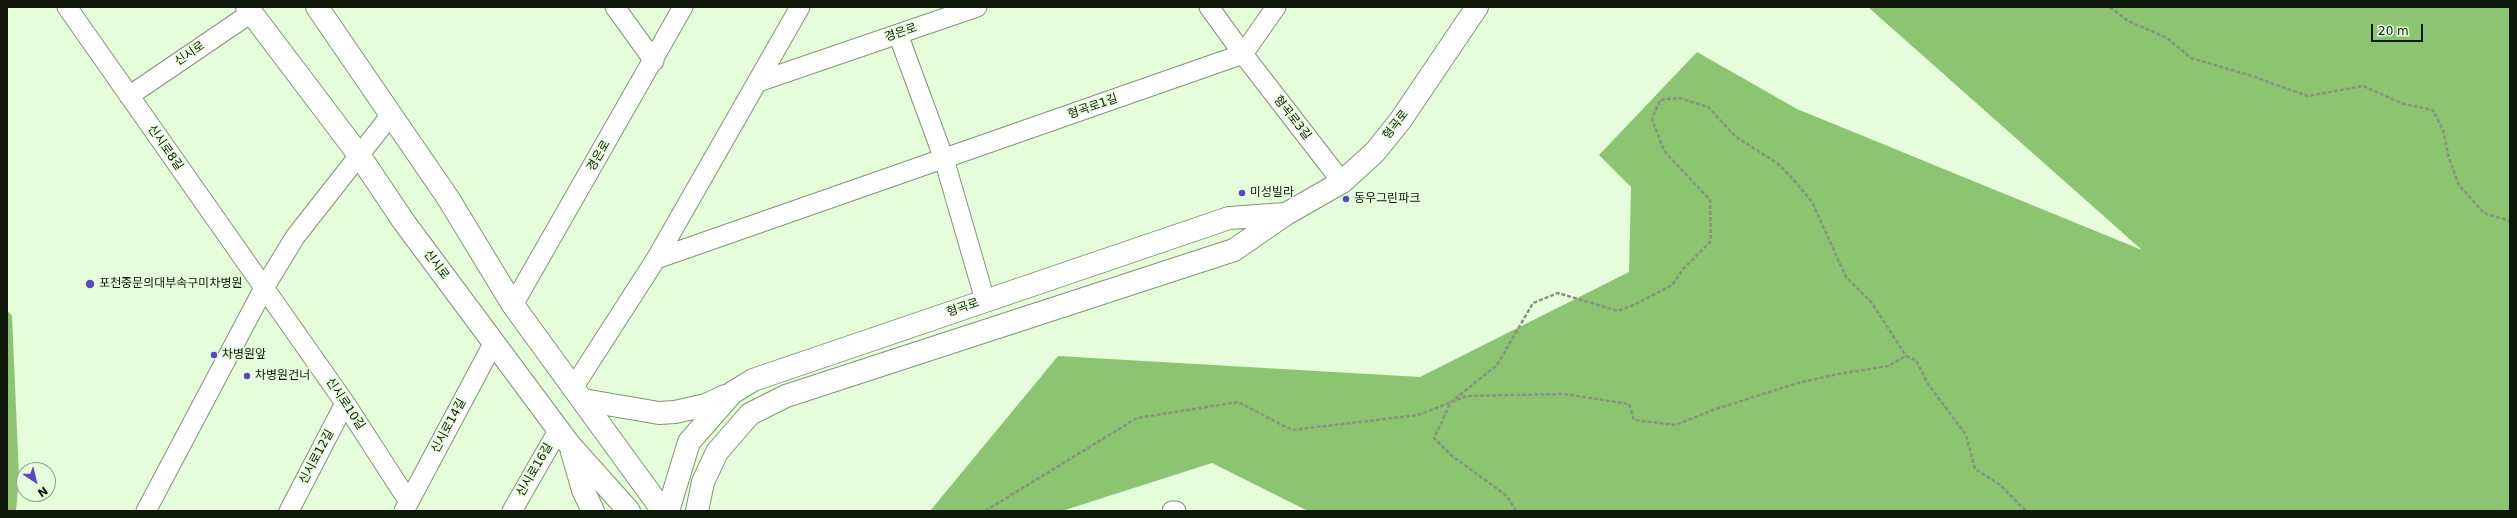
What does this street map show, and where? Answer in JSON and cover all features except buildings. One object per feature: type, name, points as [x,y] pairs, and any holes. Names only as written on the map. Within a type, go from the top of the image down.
[{"type":"street","name":"신시로8길","points":[[67,7],[264,288]]},
{"type":"street","points":[[317,7],[390,116],[448,198],[514,305],[663,511]]},
{"type":"street","points":[[615,7],[654,61]]},
{"type":"street","name":"경은로","points":[[514,305],[654,61],[683,7]]},
{"type":"street","points":[[578,394],[800,7]]},
{"type":"street","name":"경은로","points":[[758,82],[977,7]]},
{"type":"street","name":"형곡로3길","points":[[1209,7],[1243,54],[1342,182]]},
{"type":"street","points":[[1243,54],[1276,7]]},
{"type":"street","name":"형곡로","points":[[697,511],[703,482],[717,452],[750,414],[786,396],[1234,250],[1286,214],[1342,182],[1374,152],[1400,121],[1477,7]]},
{"type":"street","name":"신시로","points":[[129,96],[249,10],[359,154],[404,222],[564,436],[629,511]]},
{"type":"street","points":[[898,34],[944,159],[985,300]]},
{"type":"street","name":"형곡로1길","points":[[944,159],[1243,54]]},
{"type":"street","points":[[146,511],[264,288],[295,237],[390,116]]},
{"type":"street","points":[[656,259],[944,159]]},
{"type":"street","name":"형곡로","points":[[668,511],[689,442],[732,393],[753,380],[1229,218],[1286,214]]},
{"type":"street","name":"신시로10길","points":[[264,288],[345,403],[407,506]]},
{"type":"street","name":"신시로14길","points":[[407,506],[494,342]]},
{"type":"street","points":[[578,394],[659,413],[675,412],[706,405],[732,393]]},
{"type":"street","name":"신시로12길","points":[[289,511],[345,403]]},
{"type":"street","points":[[564,436],[583,490],[593,511]]},
{"type":"street","name":"신시로16길","points":[[512,511],[564,436]]},
{"type":"path","points":[[2110,7],[2128,21],[2167,38],[2191,58],[2249,75],[2308,96],[2363,86],[2404,104],[2433,110],[2443,130],[2449,158],[2459,185],[2484,213],[2510,221]]},
{"type":"path","points":[[1516,511],[1506,496],[1451,455],[1434,438],[1451,402],[1497,365],[1533,302],[1558,293],[1618,311],[1636,304],[1672,285],[1683,269],[1711,241],[1710,200],[1664,151],[1652,119],[1660,100],[1679,98],[1708,107],[1736,137],[1776,164],[1792,178],[1812,202],[1846,276],[1872,303],[1906,356],[1916,360],[1928,384],[1966,435],[1975,469],[1999,484],[2026,511]]},
{"type":"path","points":[[985,511],[1137,418],[1238,402],[1292,430],[1418,415],[1467,396],[1564,394],[1629,404],[1634,420],[1676,425],[1713,410],[1794,384],[1838,374],[1888,366],[1906,356]]},
{"type":"green space","points":[[1868,7],[2510,7],[2510,511],[1308,511],[1212,463],[1062,511],[930,511],[1058,356],[1420,377],[1629,272],[1631,187],[1599,155],[1697,52],[1797,109],[2142,250]]},
{"type":"green space","points":[[7,310],[12,316],[18,462],[16,462],[16,511],[7,511]]},
{"type":"place","name":"미성빌라","points":[[1242,193]]},
{"type":"place","name":"동우그린파크","points":[[1346,199]]},
{"type":"place","name":"포천중문의대부속구미차병원","points":[[90,284]]},
{"type":"place","name":"차병원앞","points":[[214,355]]},
{"type":"place","name":"차병원건너","points":[[247,376]]}]
